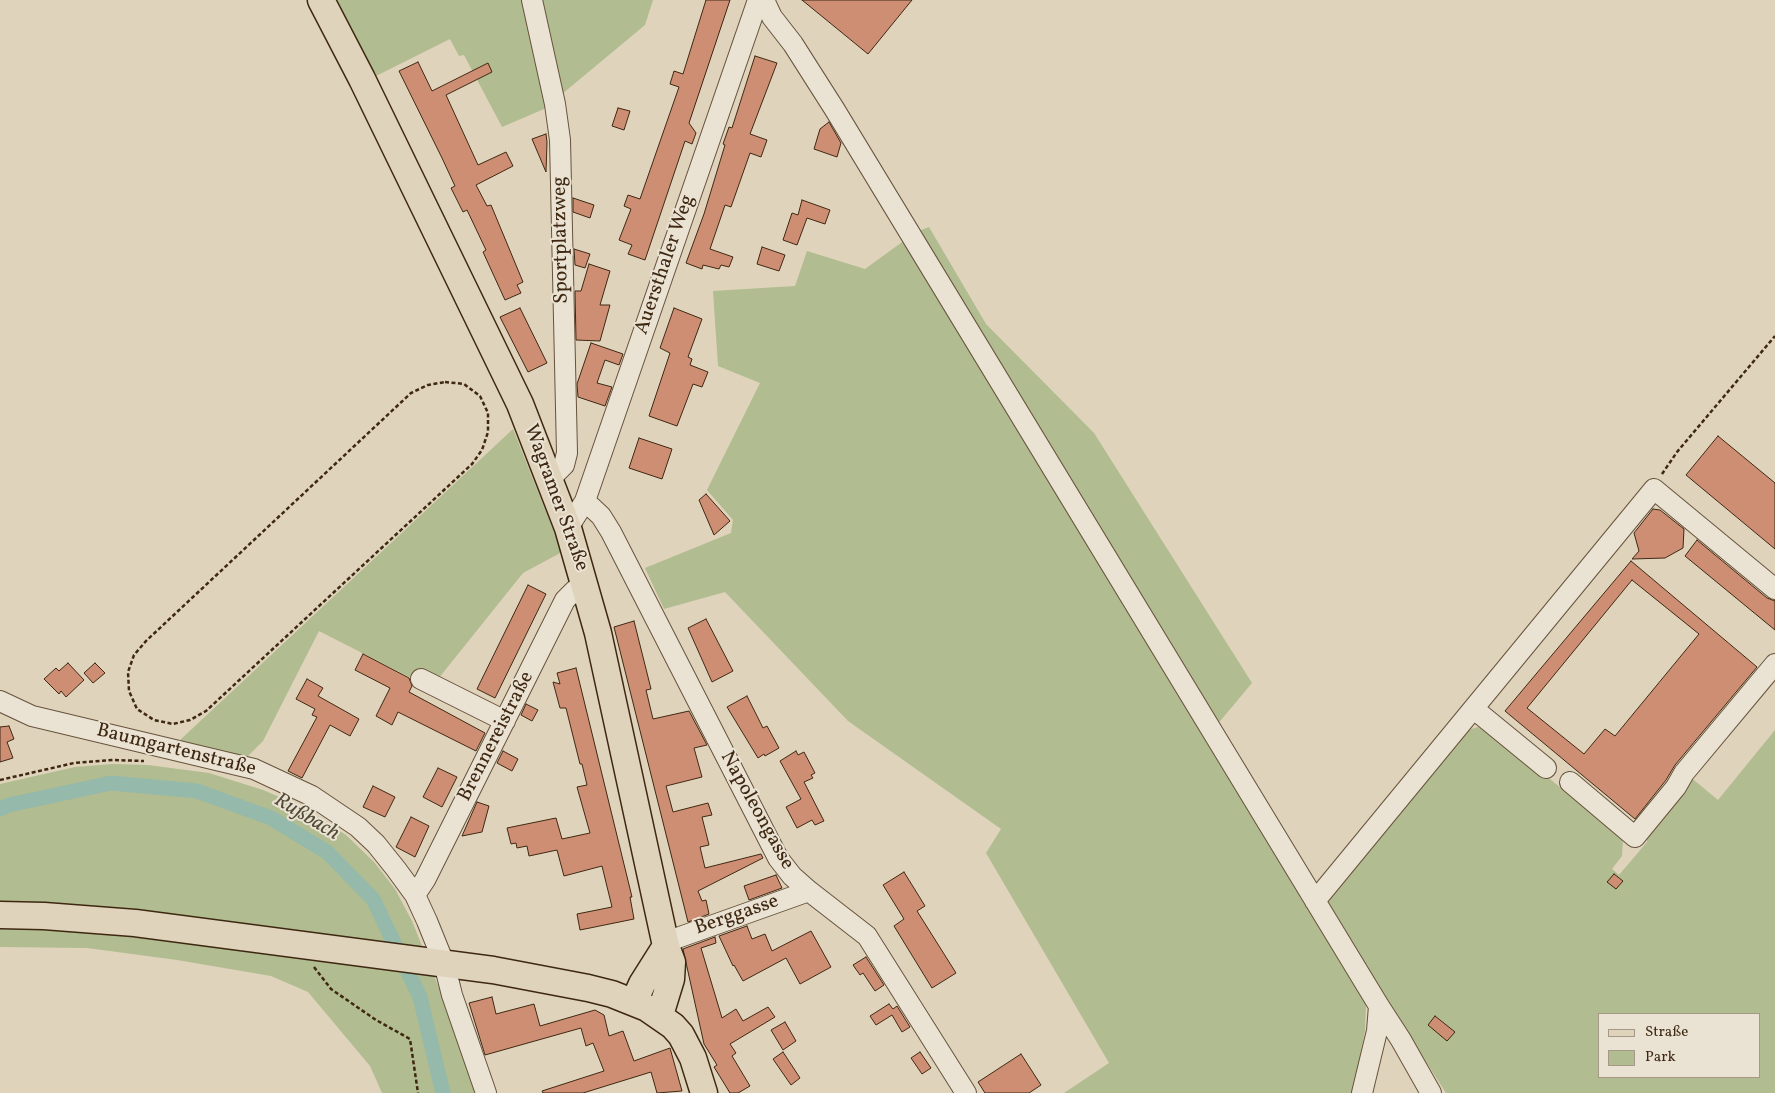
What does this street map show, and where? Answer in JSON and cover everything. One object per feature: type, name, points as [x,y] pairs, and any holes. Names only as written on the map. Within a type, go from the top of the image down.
[{"type":"main road","name":"Wagramer Straße","points":[[321,0],[362,79],[493,347],[551,478],[568,528],[586,585],[670,956],[672,970],[660,1015]]},
{"type":"main road","points":[[0,915],[44,916],[135,923],[434,962],[562,982],[634,1002],[660,1015],[673,1026],[688,1046],[704,1093]]},
{"type":"main road","points":[[634,1002],[642,984],[666,944]]},
{"type":"street","name":"Sportplatzweg","points":[[532,0],[555,104],[560,140],[567,453],[564,465],[551,478]]},
{"type":"street","name":"Auersthaler Weg","points":[[568,528],[585,501],[758,0]]},
{"type":"street","points":[[764,0],[772,18],[793,44],[835,110],[1378,1006],[1401,1040],[1431,1093]]},
{"type":"street","points":[[1315,901],[1654,489],[1775,589]]},
{"type":"street","name":"Napoleongasse","points":[[585,501],[601,516],[611,532],[766,836],[792,876],[867,936],[966,1093]]},
{"type":"street","name":"Brennereistraße","points":[[415,896],[425,880],[566,600],[575,590],[586,585]]},
{"type":"street","points":[[1570,782],[1635,837],[1676,787],[1684,774],[1775,664]]},
{"type":"street","points":[[421,679],[505,721]]},
{"type":"street","name":"Baumgartenstraße","points":[[0,702],[32,716],[254,769],[284,781],[312,796],[358,828],[376,844],[415,896],[434,962],[452,995],[486,1093]]},
{"type":"street","points":[[1474,709],[1546,768]]},
{"type":"street","name":"Berggasse","points":[[666,944],[809,891]]},
{"type":"street","points":[[1362,1093],[1377,1031],[1378,1006]]},
{"type":"path","points":[[1654,489],[1677,452],[1775,336]]},
{"type":"path","points":[[445,382],[464,384],[480,396],[488,413],[488,432],[482,450],[472,464],[206,711],[190,720],[173,724],[154,720],[138,709],[129,691],[128,672],[134,655],[146,641],[411,394],[428,385],[445,382]]},
{"type":"path","points":[[0,780],[74,763],[113,760],[148,762]]},
{"type":"path","points":[[303,946],[317,972],[331,989],[376,1020],[410,1039],[418,1093]]},
{"type":"green space","points":[[337,0],[653,0],[645,25],[544,109],[502,127],[464,55],[459,56],[450,39],[374,77]]},
{"type":"green space","points":[[929,227],[986,324],[1094,433],[1252,683],[1216,726],[1325,897],[1468,730],[1478,727],[1489,729],[1623,839],[1622,856],[1612,869],[1619,875],[1647,842],[1647,831],[1689,776],[1718,800],[1775,730],[1775,1093],[1446,1093],[1384,996],[1366,1003],[1365,1031],[1353,1093],[1064,1093],[1109,1063],[986,853],[1001,829],[848,721],[725,592],[664,609],[645,568],[731,533],[733,520],[707,490],[760,383],[718,366],[713,291],[795,286],[807,251],[865,269],[916,232]]},
{"type":"green space","points":[[513,429],[562,552],[523,573],[438,679],[415,680],[319,631],[263,741],[245,759],[179,741]]},
{"type":"green space","points":[[113,764],[148,765],[209,773],[263,790],[298,805],[346,835],[374,862],[395,889],[412,921],[468,1060],[477,1093],[382,1093],[370,1066],[308,992],[271,976],[177,960],[87,948],[0,947],[0,784],[75,767]]},
{"type":"building","points":[[706,0],[730,0],[689,123],[696,133],[692,144],[685,141],[645,260],[628,254],[632,245],[619,240],[631,209],[624,206],[628,195],[640,199],[679,87],[670,84],[674,71],[683,74]]},
{"type":"building","points":[[802,0],[912,0],[868,54]]},
{"type":"building","points":[[755,56],[777,63],[750,134],[767,140],[761,157],[750,153],[731,207],[725,205],[710,249],[733,257],[729,267],[721,265],[719,269],[703,265],[702,269],[686,263],[704,214],[725,145],[723,144],[729,127],[732,128]]},
{"type":"building","points":[[418,62],[432,91],[488,63],[492,72],[446,95],[478,165],[506,152],[513,166],[476,185],[487,206],[491,205],[523,282],[517,285],[521,293],[505,300],[483,252],[486,250],[467,210],[463,212],[451,188],[455,186],[399,71]]},
{"type":"building","points":[[618,108],[630,111],[624,130],[612,126]]},
{"type":"building","points":[[829,122],[841,143],[837,157],[814,149],[820,129]]},
{"type":"building","points":[[546,134],[547,142],[546,172],[532,139]]},
{"type":"building","points":[[573,198],[594,205],[590,218],[573,212]]},
{"type":"building","points":[[802,200],[830,210],[825,224],[807,218],[797,245],[783,240],[792,213],[798,215]]},
{"type":"building","points":[[762,247],[785,255],[779,271],[757,264]]},
{"type":"building","points":[[574,249],[590,254],[585,268],[575,265]]},
{"type":"building","points":[[589,264],[610,271],[600,305],[610,305],[600,341],[576,340],[575,291],[581,291]]},
{"type":"building","points":[[520,308],[547,363],[528,372],[500,317]]},
{"type":"building","points":[[674,308],[702,319],[688,357],[692,359],[690,365],[708,372],[702,387],[693,384],[677,426],[649,416],[670,353],[660,348]]},
{"type":"building","points":[[591,343],[623,354],[619,365],[605,360],[597,383],[612,387],[605,406],[578,397],[577,384]]},
{"type":"building","points":[[1718,436],[1775,483],[1775,549],[1686,475]]},
{"type":"building","points":[[639,438],[672,449],[662,479],[629,468]]},
{"type":"building","points":[[706,494],[730,521],[714,535],[699,500]]},
{"type":"building","points":[[1653,509],[1660,510],[1684,529],[1683,548],[1665,558],[1632,559],[1639,551],[1634,533]]},
{"type":"building","points":[[1697,540],[1767,598],[1775,601],[1775,630],[1685,556]]},
{"type":"building","points":[[1631,561],[1757,667],[1675,765],[1666,780],[1635,819],[1505,711]],"holes":[[[1632,580],[1699,634],[1615,736],[1605,729],[1584,754],[1527,708]]]},
{"type":"building","points":[[528,585],[546,594],[495,698],[477,689]]},
{"type":"building","points":[[706,619],[733,671],[712,682],[688,628]]},
{"type":"building","points":[[634,621],[651,689],[646,690],[653,719],[689,711],[707,745],[694,748],[702,777],[666,786],[673,812],[708,803],[712,815],[702,817],[709,845],[700,847],[705,868],[761,854],[763,858],[698,891],[702,901],[706,900],[709,914],[688,922],[614,627]]},
{"type":"building","points":[[363,654],[409,678],[412,686],[409,692],[485,733],[476,751],[398,712],[392,725],[376,716],[390,688],[355,670]]},
{"type":"building","points":[[68,663],[84,680],[66,697],[61,691],[59,694],[44,679],[56,668],[59,671]]},
{"type":"building","points":[[95,663],[105,673],[93,683],[84,673]]},
{"type":"building","points":[[576,668],[632,897],[630,897],[634,919],[580,930],[577,914],[612,907],[602,866],[564,876],[557,850],[529,856],[527,846],[517,848],[516,843],[511,844],[507,828],[556,818],[562,839],[590,833],[577,787],[587,785],[582,764],[580,764],[566,708],[560,708],[553,682],[560,684],[557,673]]},
{"type":"building","points":[[307,679],[323,688],[318,696],[359,719],[350,736],[330,725],[302,778],[288,771],[317,717],[312,715],[315,709],[296,699]]},
{"type":"building","points":[[747,696],[763,728],[767,726],[779,748],[758,758],[727,707]]},
{"type":"building","points":[[526,704],[538,710],[532,721],[521,715]]},
{"type":"building","points":[[9,726],[14,739],[7,742],[13,758],[0,762],[0,727]]},
{"type":"building","points":[[503,751],[518,759],[512,771],[497,763]]},
{"type":"building","points":[[796,751],[798,755],[804,752],[815,773],[811,775],[813,778],[804,782],[824,821],[815,825],[812,820],[797,828],[786,807],[801,799],[780,761]]},
{"type":"building","points":[[438,768],[457,777],[442,807],[423,797]]},
{"type":"building","points":[[373,786],[395,797],[385,817],[363,807]]},
{"type":"building","points":[[477,802],[489,806],[482,832],[462,836]]},
{"type":"building","points":[[411,817],[429,826],[415,857],[396,847]]},
{"type":"building","points":[[904,872],[925,906],[917,911],[956,973],[932,988],[894,926],[904,919],[883,885]]},
{"type":"building","points":[[1614,874],[1623,881],[1616,889],[1607,882]]},
{"type":"building","points":[[776,875],[782,888],[749,900],[744,886]]},
{"type":"building","points":[[747,926],[752,939],[765,934],[772,951],[811,931],[831,967],[800,984],[786,958],[743,981],[733,966],[719,936]]},
{"type":"building","points":[[715,937],[716,943],[701,948],[722,1018],[736,1009],[743,1021],[768,1007],[775,1017],[730,1044],[736,1053],[732,1056],[750,1086],[738,1093],[730,1093],[714,1067],[717,1065],[704,1044],[683,949]]},
{"type":"building","points":[[866,957],[884,985],[875,991],[863,973],[860,975],[853,965]]},
{"type":"building","points":[[492,997],[496,1014],[534,1004],[540,1026],[595,1010],[604,1015],[609,1036],[623,1031],[634,1061],[670,1048],[682,1091],[657,1093],[651,1072],[583,1093],[543,1093],[542,1091],[604,1071],[593,1043],[586,1046],[581,1028],[485,1055],[469,1003]]},
{"type":"building","points":[[889,1004],[893,1009],[897,1006],[910,1027],[902,1032],[892,1015],[876,1025],[870,1016]]},
{"type":"building","points":[[1435,1016],[1455,1032],[1447,1041],[1428,1025]]},
{"type":"building","points":[[785,1022],[796,1041],[783,1050],[771,1030]]},
{"type":"building","points":[[783,1052],[800,1078],[791,1085],[773,1059]]},
{"type":"building","points":[[920,1052],[931,1068],[922,1074],[911,1058]]},
{"type":"building","points":[[1021,1054],[1041,1085],[1029,1093],[985,1093],[978,1082]]},
{"type":"waterway","name":"Rußbach","points":[[0,809],[9,805],[111,783],[197,791],[271,818],[327,852],[373,899],[420,997],[443,1093]]}]
